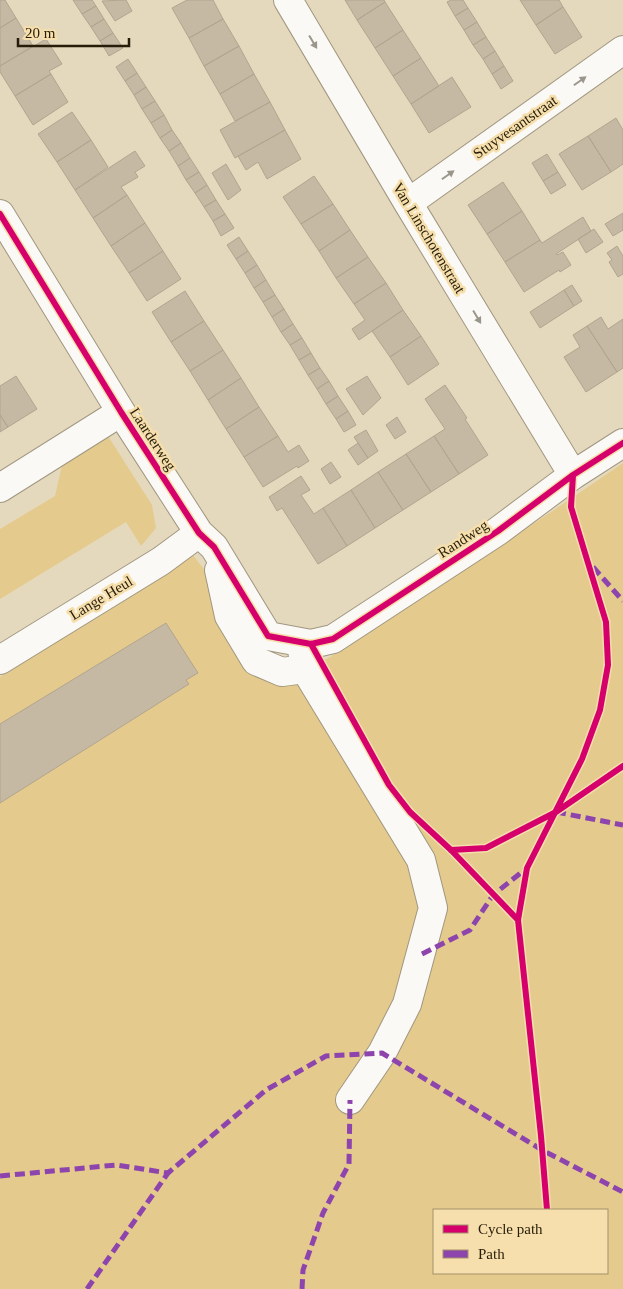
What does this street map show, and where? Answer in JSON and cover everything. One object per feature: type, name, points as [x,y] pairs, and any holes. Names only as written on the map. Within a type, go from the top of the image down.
[{"type":"street","name":"Van Linschotenstraat","points":[[288,0],[408,203],[573,475]]},
{"type":"street","name":"Stuyvesantstraat","points":[[408,203],[623,50]]},
{"type":"street","name":"Laarderweg","points":[[0,214],[121,412],[268,636],[305,652]]},
{"type":"street","points":[[0,488],[121,412]]},
{"type":"street","name":"Randweg","points":[[305,652],[333,639],[498,532],[573,475],[623,443]]},
{"type":"street","name":"Lange Heul","points":[[0,660],[161,561],[206,540]]},
{"type":"street","points":[[305,652],[421,860],[433,908],[407,1004],[382,1052],[350,1100]]},
{"type":"shaded area","points":[[108,436],[152,505],[156,528],[141,546],[126,522],[0,599],[0,529],[55,496],[63,461]]},
{"type":"shaded area","points":[[623,463],[623,1289],[0,1289],[0,677],[149,576],[192,554],[229,601],[264,661],[327,659]]},
{"type":"building","points":[[0,0],[5,0],[16,18],[0,28]]},
{"type":"building","points":[[73,0],[92,0],[96,6],[82,14]]},
{"type":"building","points":[[126,0],[132,11],[115,21],[102,1]]},
{"type":"building","points":[[187,0],[213,0],[223,19],[189,38],[172,8]]},
{"type":"building","points":[[345,0],[384,0],[385,2],[357,20]]},
{"type":"building","points":[[463,0],[468,8],[455,16],[447,2]]},
{"type":"building","points":[[520,0],[559,0],[563,7],[536,25]]},
{"type":"building","points":[[385,2],[403,30],[375,48],[357,20]]},
{"type":"building","points":[[96,6],[104,19],[91,27],[82,14]]},
{"type":"building","points":[[563,7],[582,37],[555,54],[536,25]]},
{"type":"building","points":[[468,8],[477,22],[464,30],[455,16]]},
{"type":"building","points":[[16,18],[33,46],[0,66],[0,28]]},
{"type":"building","points":[[104,19],[113,33],[100,41],[91,27]]},
{"type":"building","points":[[223,19],[239,46],[204,66],[189,38]]},
{"type":"building","points":[[477,22],[486,37],[473,45],[464,30]]},
{"type":"building","points":[[403,30],[421,58],[393,76],[375,48]]},
{"type":"building","points":[[113,33],[123,48],[109,56],[100,41]]},
{"type":"building","points":[[486,37],[495,51],[483,59],[473,45]]},
{"type":"building","points":[[46,39],[62,64],[49,71],[51,74],[15,96],[0,72],[0,66]]},
{"type":"building","points":[[239,46],[254,74],[220,94],[204,66]]},
{"type":"building","points":[[495,51],[504,66],[492,74],[483,59]]},
{"type":"building","points":[[421,58],[439,86],[411,104],[393,76]]},
{"type":"building","points":[[128,59],[137,73],[125,81],[116,67]]},
{"type":"building","points":[[504,66],[513,81],[501,89],[492,74]]},
{"type":"building","points":[[137,73],[146,87],[134,95],[125,81]]},
{"type":"building","points":[[51,74],[68,102],[33,125],[15,96]]},
{"type":"building","points":[[254,74],[270,102],[235,121],[220,94]]},
{"type":"building","points":[[452,77],[471,107],[429,133],[411,104]]},
{"type":"building","points":[[146,87],[155,101],[142,109],[134,95]]},
{"type":"building","points":[[155,101],[164,115],[151,123],[142,109]]},
{"type":"building","points":[[270,102],[285,130],[235,158],[220,130]]},
{"type":"building","points":[[72,112],[91,140],[57,162],[38,134]]},
{"type":"building","points":[[164,115],[172,130],[160,138],[151,123]]},
{"type":"building","points":[[616,118],[623,130],[623,164],[611,172],[588,136]]},
{"type":"building","points":[[172,130],[181,143],[169,151],[160,138]]},
{"type":"building","points":[[285,130],[301,159],[267,179],[258,162],[246,170],[238,156]]},
{"type":"building","points":[[588,136],[611,172],[582,190],[559,154]]},
{"type":"building","points":[[91,140],[108,167],[75,190],[57,162]]},
{"type":"building","points":[[181,143],[190,158],[178,166],[169,151]]},
{"type":"building","points":[[135,151],[145,166],[135,172],[138,177],[121,187],[127,195],[93,218],[75,190]]},
{"type":"building","points":[[547,154],[558,172],[543,181],[532,163]]},
{"type":"building","points":[[190,158],[199,172],[186,180],[178,166]]},
{"type":"building","points":[[226,164],[241,190],[228,200],[212,173]]},
{"type":"building","points":[[199,172],[207,185],[195,193],[186,180]]},
{"type":"building","points":[[558,172],[566,185],[551,194],[543,181]]},
{"type":"building","points":[[314,176],[333,204],[301,224],[283,197]]},
{"type":"building","points":[[503,182],[522,211],[487,234],[468,205]]},
{"type":"building","points":[[207,185],[216,200],[204,207],[195,193]]},
{"type":"building","points":[[127,195],[145,223],[111,246],[93,218]]},
{"type":"building","points":[[216,200],[225,214],[213,221],[204,207]]},
{"type":"building","points":[[333,204],[350,230],[319,251],[301,224]]},
{"type":"building","points":[[522,211],[540,240],[505,262],[487,234]]},
{"type":"building","points":[[623,213],[623,230],[613,236],[605,224]]},
{"type":"building","points":[[225,214],[234,228],[221,236],[213,221]]},
{"type":"building","points":[[583,217],[591,231],[556,254],[563,252],[571,265],[560,272],[559,270],[524,292],[505,262],[540,240],[542,243]]},
{"type":"building","points":[[145,223],[163,251],[129,273],[111,246]]},
{"type":"building","points":[[594,229],[603,242],[586,253],[578,239]]},
{"type":"building","points":[[350,230],[368,257],[336,278],[319,251]]},
{"type":"building","points":[[239,237],[248,251],[236,259],[227,245]]},
{"type":"building","points":[[617,246],[623,256],[623,274],[618,277],[609,262],[612,260],[607,253]]},
{"type":"building","points":[[163,251],[181,279],[147,301],[129,273]]},
{"type":"building","points":[[248,251],[257,265],[245,273],[236,259]]},
{"type":"building","points":[[368,257],[386,283],[354,304],[336,278]]},
{"type":"building","points":[[257,265],[266,280],[254,288],[245,273]]},
{"type":"building","points":[[266,280],[275,295],[263,302],[254,288]]},
{"type":"building","points":[[386,283],[403,310],[359,340],[352,329],[365,320],[354,304]]},
{"type":"building","points":[[572,285],[582,301],[574,306],[564,290]]},
{"type":"building","points":[[564,290],[574,306],[540,328],[530,312]]},
{"type":"building","points":[[185,291],[204,321],[171,342],[152,312]]},
{"type":"building","points":[[275,295],[284,309],[272,317],[263,302]]},
{"type":"building","points":[[284,309],[293,324],[281,332],[272,317]]},
{"type":"building","points":[[403,310],[421,336],[390,357],[372,331]]},
{"type":"building","points":[[601,317],[608,329],[623,319],[623,368],[617,372],[587,326]]},
{"type":"building","points":[[204,321],[223,350],[190,371],[171,342]]},
{"type":"building","points":[[293,324],[302,338],[290,345],[281,332]]},
{"type":"building","points":[[587,326],[617,372],[586,392],[564,357],[580,347],[573,335]]},
{"type":"building","points":[[421,336],[439,364],[408,385],[390,357]]},
{"type":"building","points":[[302,338],[311,353],[299,360],[290,345]]},
{"type":"building","points":[[223,350],[241,378],[208,400],[190,371]]},
{"type":"building","points":[[311,353],[320,368],[308,375],[299,360]]},
{"type":"building","points":[[320,368],[329,381],[317,389],[308,375]]},
{"type":"building","points":[[16,376],[37,409],[8,427],[0,415],[0,386]]},
{"type":"building","points":[[367,376],[381,398],[363,415],[346,389]]},
{"type":"building","points":[[241,378],[259,407],[226,429],[208,400]]},
{"type":"building","points":[[329,381],[338,396],[326,404],[317,389]]},
{"type":"building","points":[[445,385],[488,455],[459,474],[434,436],[445,429],[425,399]]},
{"type":"building","points":[[338,396],[348,411],[336,419],[326,404]]},
{"type":"building","points":[[259,407],[278,436],[244,457],[226,429]]},
{"type":"building","points":[[348,411],[356,425],[344,432],[336,419]]},
{"type":"building","points":[[0,415],[8,427],[0,432]]},
{"type":"building","points":[[397,417],[406,432],[395,439],[386,425]]},
{"type":"building","points":[[366,430],[378,451],[368,458],[354,437]]},
{"type":"building","points":[[278,436],[288,452],[299,445],[309,461],[298,468],[297,466],[263,487],[244,457]]},
{"type":"building","points":[[434,436],[459,474],[431,492],[406,454]]},
{"type":"building","points":[[358,443],[368,458],[358,465],[348,450]]},
{"type":"building","points":[[406,454],[431,492],[403,510],[378,472]]},
{"type":"building","points":[[331,462],[341,477],[330,484],[321,469]]},
{"type":"building","points":[[378,472],[403,510],[375,528],[351,490]]},
{"type":"building","points":[[301,476],[310,490],[301,495],[314,514],[323,508],[347,546],[318,564],[282,508],[277,511],[269,497]]},
{"type":"building","points":[[351,490],[375,528],[347,546],[323,508]]},
{"type":"building","points":[[166,623],[198,673],[186,680],[189,684],[0,803],[0,724]]},
{"type":"marked path","points":[[593,567],[623,601]]},
{"type":"marked path","points":[[556,812],[623,825]]},
{"type":"marked path","points":[[422,954],[470,930],[493,895],[527,868]]},
{"type":"marked path","points":[[0,1176],[116,1165],[168,1173],[266,1090],[326,1056],[382,1053],[542,1150],[623,1192]]},
{"type":"marked path","points":[[302,1289],[303,1270],[323,1213],[349,1164],[350,1100]]},
{"type":"marked path","points":[[87,1289],[168,1173]]},
{"type":"cycle path","points":[[0,214],[121,412],[199,533],[214,547],[268,636],[311,644],[333,639],[498,531],[573,475],[623,443]]},
{"type":"cycle path","points":[[518,920],[527,868],[582,759],[600,710],[608,665],[606,622],[571,507],[573,475]]},
{"type":"cycle path","points":[[311,644],[389,785],[410,812],[451,850],[518,920],[547,1209]]},
{"type":"cycle path","points":[[451,850],[486,848],[556,812],[623,766]]}]
